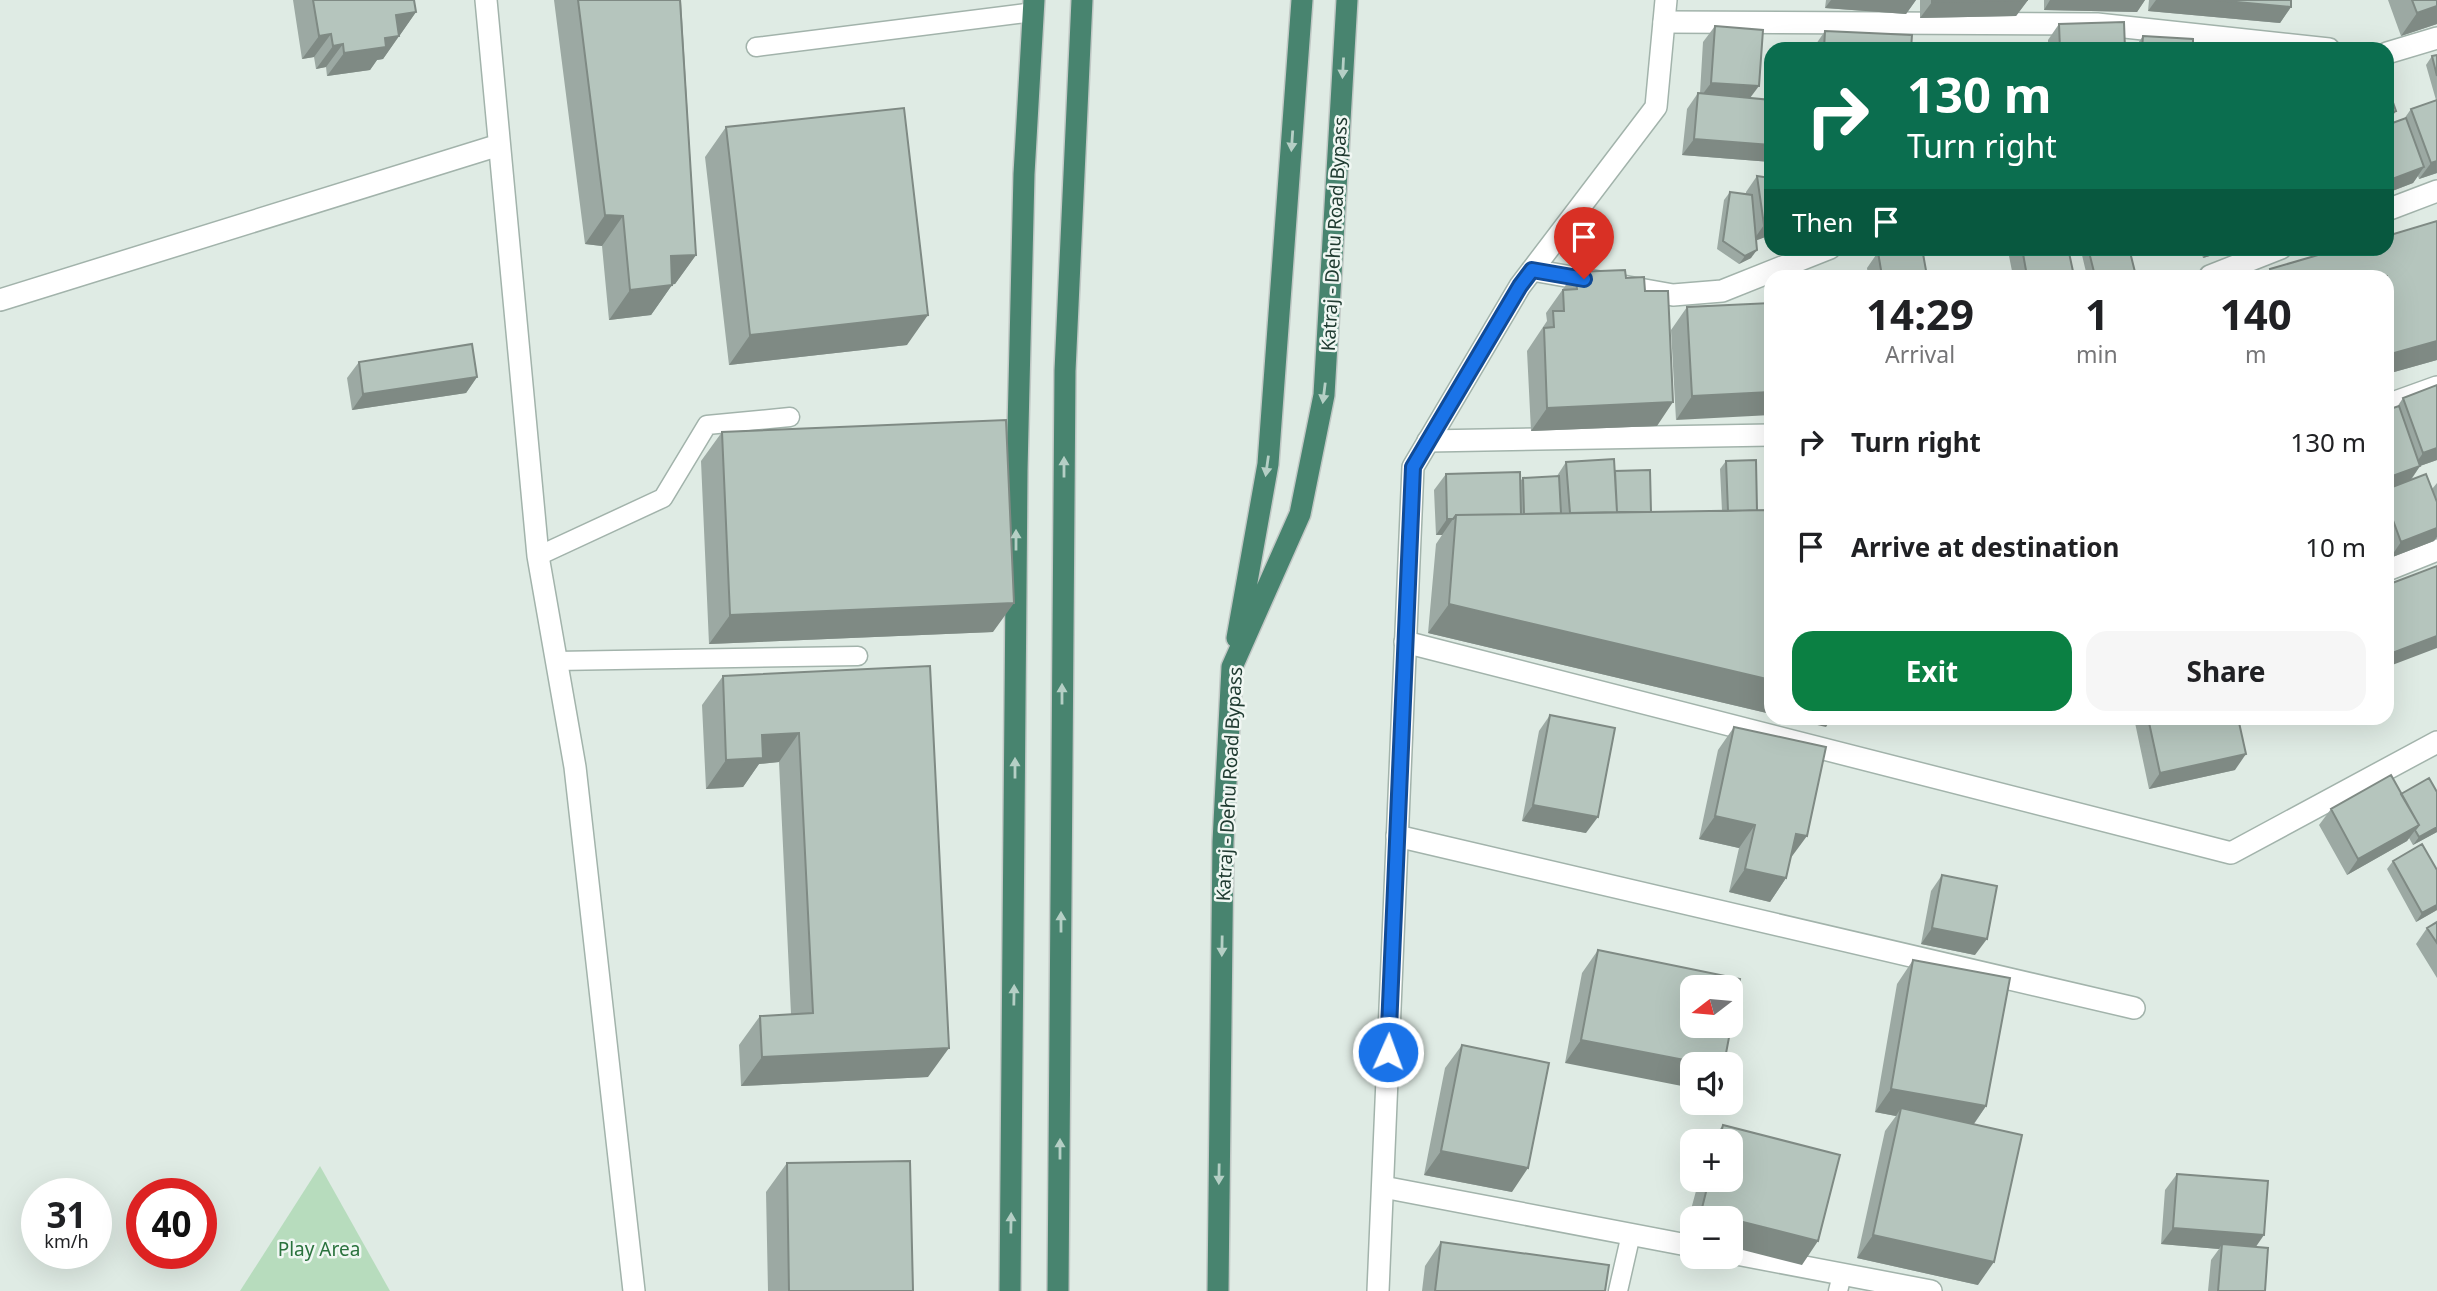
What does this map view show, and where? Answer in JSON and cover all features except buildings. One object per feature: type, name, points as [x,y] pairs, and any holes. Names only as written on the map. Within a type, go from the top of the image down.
[{"type":"highway","points":[[1058,1291],[1065,371],[1082,0]]},
{"type":"highway","points":[[1232,667],[1268,464],[1302,0]]},
{"type":"highway","name":"Katraj - Dehu Road Bypass","points":[[1218,1291],[1223,842],[1232,667],[1300,514],[1324,395],[1347,0]]},
{"type":"highway","points":[[1010,1291],[1017,471],[1024,174],[1034,6]]},
{"type":"street","points":[[486,0],[538,556],[575,767],[634,1291]]},
{"type":"street","points":[[1378,1291],[1413,467],[1520,286],[1656,107],[1666,0]]},
{"type":"street","points":[[1664,22],[2097,24],[2264,42]]},
{"type":"street","points":[[2394,51],[2437,38]]},
{"type":"street","points":[[0,300],[499,145]]},
{"type":"street","points":[[2394,207],[2437,191]]},
{"type":"street","points":[[1775,270],[1810,256]]},
{"type":"street","points":[[2225,270],[2261,256]]},
{"type":"street","points":[[1532,270],[1673,295],[1722,291],[1764,274]]},
{"type":"street","points":[[2394,402],[2437,387]]},
{"type":"street","points":[[1428,441],[1764,435]]},
{"type":"street","points":[[2394,567],[2437,551]]},
{"type":"street","points":[[1405,642],[2231,853],[2437,743]]},
{"type":"street","points":[[1397,836],[2134,1008]]},
{"type":"street","points":[[1382,1187],[1680,1244]]},
{"type":"street","points":[[1743,1256],[1840,1283],[1931,1291]]},
{"type":"lane","points":[[756,47],[1034,6]]},
{"type":"lane","points":[[538,556],[663,498],[708,425],[790,417]]},
{"type":"lane","points":[[556,662],[858,656]]},
{"type":"lane","points":[[1618,1291],[1631,1234]]},
{"type":"green space","name":"Play Area","points":[[320,1166],[390,1291],[240,1291]]},
{"type":"route","points":[[1388,1052],[1413,467],[1532,270],[1584,279]]}]
